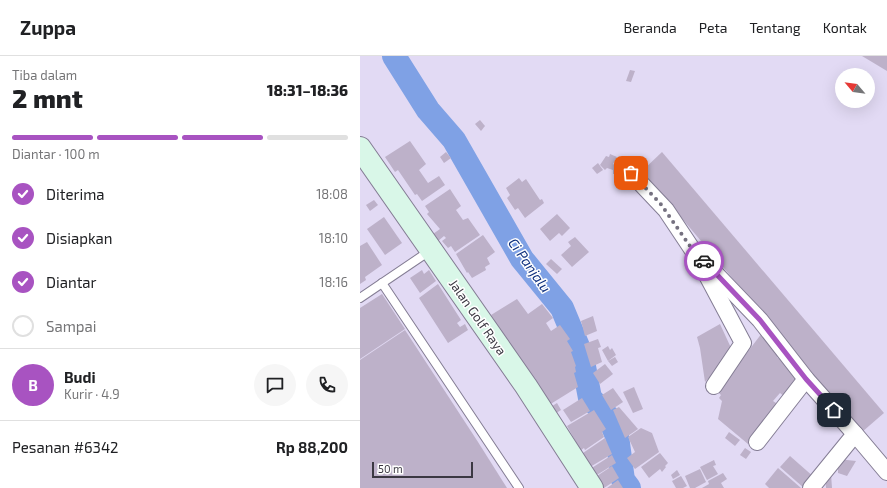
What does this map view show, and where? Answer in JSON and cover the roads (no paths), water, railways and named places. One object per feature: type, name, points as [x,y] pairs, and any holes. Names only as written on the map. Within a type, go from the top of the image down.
[{"type":"street","name":"Jalan Golf Raya","points":[[360,148],[526,386],[592,488]]},
{"type":"street","points":[[631,173],[662,206],[692,249],[742,343]]},
{"type":"street","points":[[692,249],[760,320],[806,379],[887,472]]},
{"type":"street","points":[[714,386],[742,343],[760,320]]},
{"type":"street","points":[[757,442],[806,379]]},
{"type":"street","points":[[811,488],[855,434]]},
{"type":"lane","points":[[360,298],[431,250]]},
{"type":"lane","points":[[382,283],[519,488]]},
{"type":"waterway","name":"Ci Panjalu","points":[[394,56],[428,110],[454,140],[522,259],[562,308],[582,356],[590,398],[609,418],[617,436],[623,480],[629,488]]}]
